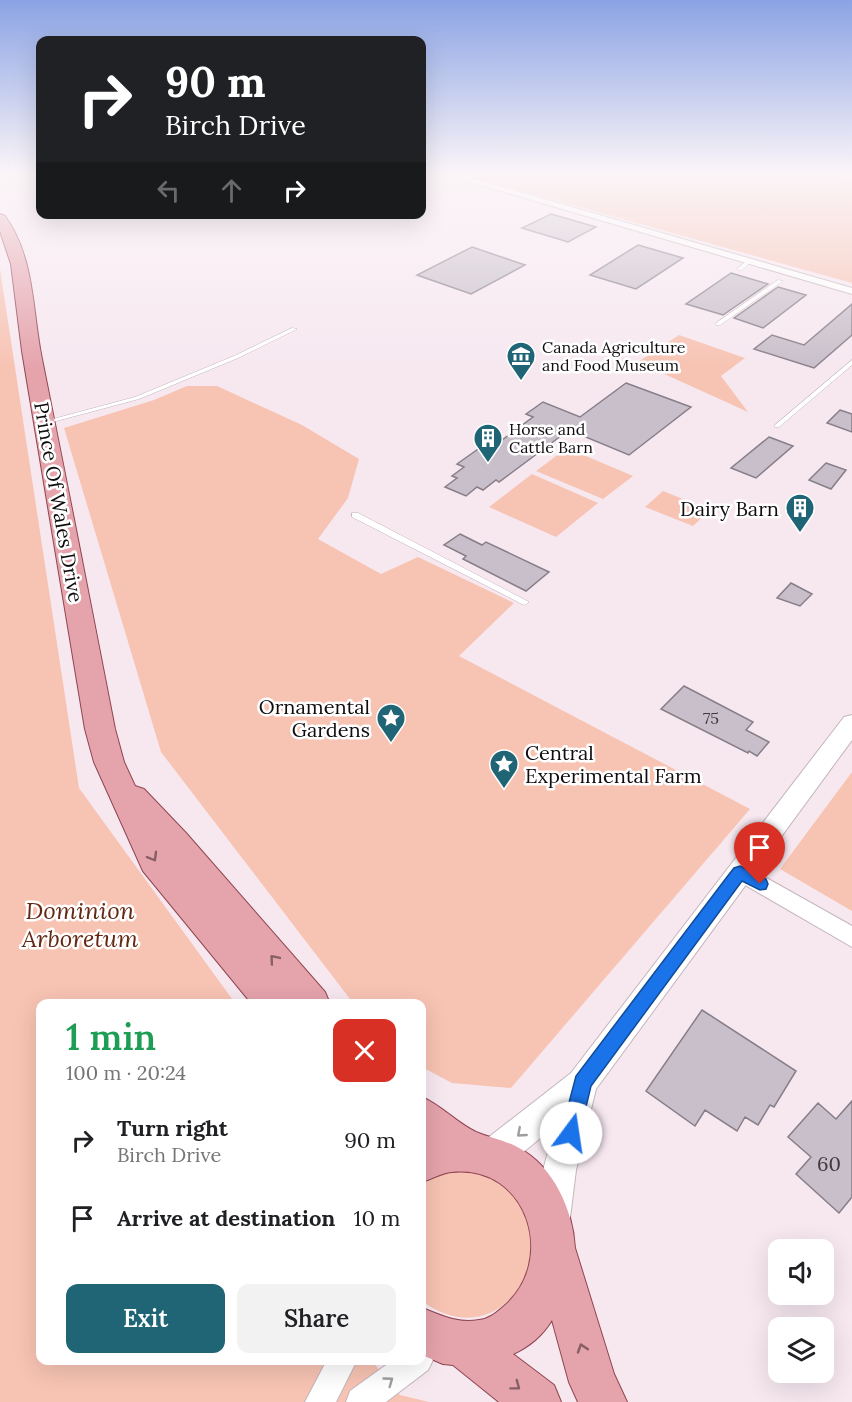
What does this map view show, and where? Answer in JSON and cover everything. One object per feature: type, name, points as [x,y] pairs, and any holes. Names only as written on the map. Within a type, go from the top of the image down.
[{"type":"main road","name":"Prince Of Wales Drive","points":[[11,237],[16,254],[100,729],[109,762],[155,862],[271,999]]},
{"type":"main road","name":"Prince Of Wales Drive","points":[[121,784],[175,842],[308,999]]},
{"type":"main road","points":[[426,1120],[479,1153],[512,1166],[529,1181],[543,1202],[554,1238],[572,1317],[593,1382],[603,1402]]},
{"type":"main road","points":[[426,1160],[448,1152],[479,1153]]},
{"type":"main road","points":[[434,1347],[492,1340],[517,1327],[537,1306],[550,1280],[554,1238]]},
{"type":"main road","points":[[434,1347],[537,1402]]},
{"type":"street","points":[[668,237],[852,291]]},
{"type":"street","points":[[479,1153],[514,1139],[582,1083],[852,723]]},
{"type":"street","points":[[740,872],[852,937]]},
{"type":"street","points":[[554,1238],[560,1170],[582,1083]]},
{"type":"street","points":[[320,1402],[340,1365]]},
{"type":"street","points":[[361,1402],[410,1365]]},
{"type":"lane","points":[[740,269],[749,261]]},
{"type":"lane","points":[[718,324],[780,281]]},
{"type":"lane","points":[[45,422],[137,398],[227,361],[294,329]]},
{"type":"lane","points":[[777,426],[852,362]]},
{"type":"lane","points":[[355,514],[525,602]]},
{"type":"green space","points":[[689,237],[852,237],[852,283]]},
{"type":"green space","name":"Dominion Arboretum","points":[[0,269],[79,788],[232,999],[36,999],[36,1365],[375,1365],[400,1395],[429,1402],[0,1402]]},
{"type":"green space","points":[[679,335],[745,358],[721,376],[748,412],[638,362]]},
{"type":"green space","name":"Ornamental Gardens","points":[[187,386],[217,386],[302,425],[359,459],[348,498],[318,539],[381,574],[418,557],[514,603],[459,656],[750,809],[511,1088],[452,1083],[426,1069],[426,999],[350,999],[161,752],[64,428],[154,400]]},
{"type":"green space","points":[[567,448],[633,476],[603,499],[536,471]]},
{"type":"green space","points":[[532,474],[598,503],[556,537],[489,507]]},
{"type":"green space","points":[[663,491],[710,510],[693,526],[645,507]]},
{"type":"green space","points":[[852,772],[852,911],[780,869]]},
{"type":"green space","points":[[474,1169],[500,1180],[514,1196],[527,1221],[531,1247],[527,1272],[515,1294],[497,1309],[475,1317],[450,1315],[426,1303],[426,1179],[436,1172]]},
{"type":"building","points":[[553,237],[577,237],[568,242]]},
{"type":"building","points":[[638,245],[683,258],[636,289],[590,275]]},
{"type":"building","points":[[472,247],[525,265],[471,294],[417,275]]},
{"type":"building","points":[[731,273],[768,284],[723,315],[686,304]]},
{"type":"building","points":[[778,287],[806,295],[763,328],[734,318]]},
{"type":"building","points":[[852,304],[852,335],[814,368],[754,349],[772,335],[804,345]]},
{"type":"building","points":[[626,383],[691,407],[629,455],[569,430],[499,482],[496,480],[483,490],[477,487],[466,496],[445,487],[457,478],[452,476],[464,467],[457,464],[495,437],[502,440],[533,417],[526,414],[543,402],[580,417]]},
{"type":"building","points":[[840,410],[852,414],[852,432],[827,423]]},
{"type":"building","points":[[769,437],[793,446],[756,478],[731,468]]},
{"type":"building","name":"Dairy Barn","points":[[826,463],[846,470],[831,489],[809,480]]},
{"type":"building","points":[[460,534],[482,545],[486,542],[549,572],[526,591],[463,559],[466,556],[444,545]]},
{"type":"building","points":[[791,583],[812,594],[800,606],[777,598]]},
{"type":"building","points":[[684,686],[753,722],[746,730],[769,742],[757,756],[661,709]]},
{"type":"building","points":[[702,1010],[796,1071],[774,1107],[770,1105],[758,1125],[745,1117],[737,1131],[705,1110],[695,1126],[646,1091]]},
{"type":"building","points":[[852,1101],[852,1197],[839,1213],[796,1174],[811,1157],[788,1137],[818,1103],[836,1119]]},
{"type":"place","name":"Canada Agriculture and Food Museum","points":[[521,382]]},
{"type":"place","name":"Horse and Cattle Barn","points":[[488,464]]},
{"type":"place","name":"Dairy Barn","points":[[800,534]]},
{"type":"place","name":"Ornamental Gardens","points":[[391,744]]},
{"type":"place","name":"Central Experimental Farm","points":[[504,790]]},
{"type":"route","points":[[571,1133],[582,1083],[732,882],[740,872],[760,884]]}]
